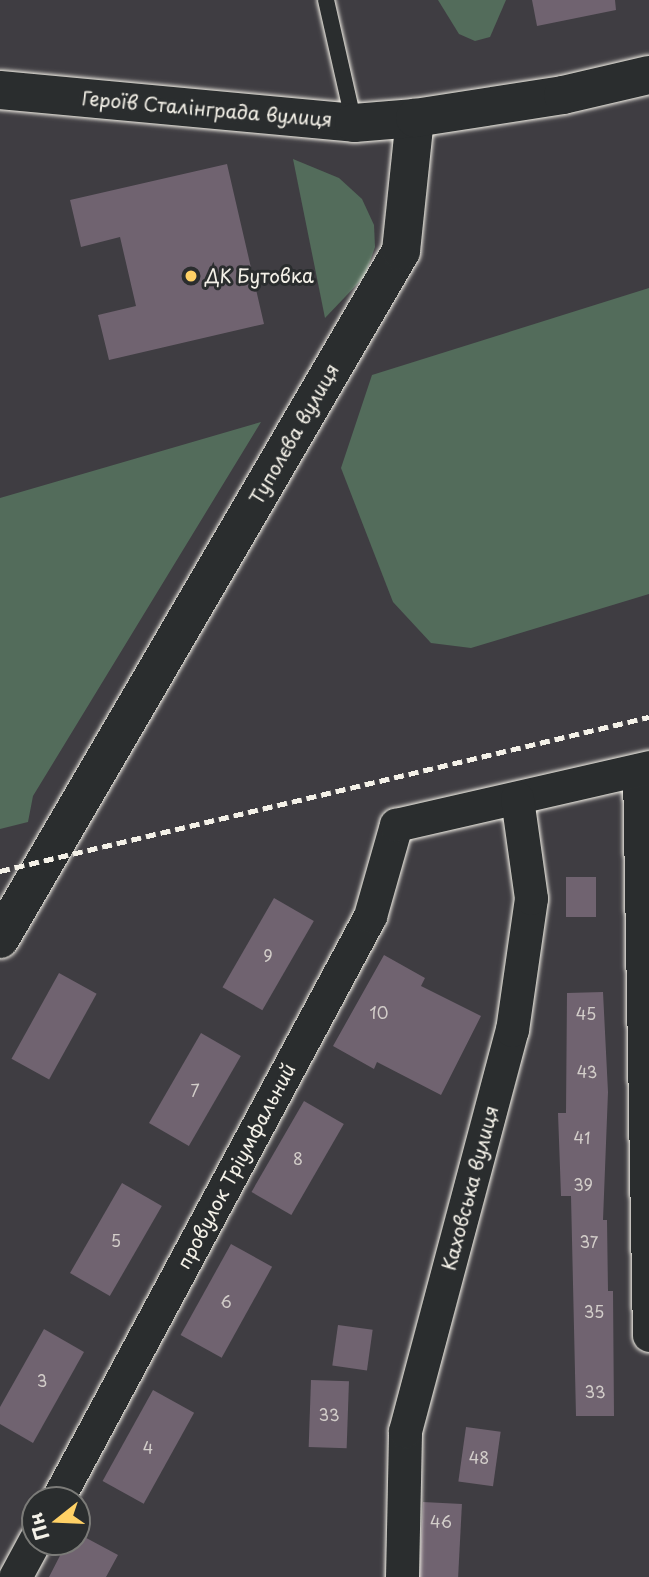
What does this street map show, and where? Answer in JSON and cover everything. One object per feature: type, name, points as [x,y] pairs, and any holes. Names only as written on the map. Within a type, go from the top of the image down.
[{"type":"street","points":[[415,118],[649,75]]},
{"type":"street","name":"Героїв Сталінграда вулиця","points":[[0,90],[354,123],[415,118]]},
{"type":"street","name":"Туполєва вулиця","points":[[0,939],[401,251],[415,118]]},
{"type":"street","points":[[517,798],[644,769],[649,1335]]},
{"type":"street","name":"провулок Тріумфальний","points":[[65,1486],[370,916],[396,825],[517,798]]},
{"type":"street","name":"Каховська вулиця","points":[[402,1577],[405,1431],[512,1030],[531,898],[517,798]]},
{"type":"street","points":[[15,1577],[26,1556]]},
{"type":"lane","points":[[326,0],[354,123]]},
{"type":"green space","points":[[438,0],[506,0],[490,37],[475,41],[459,34]]},
{"type":"green space","points":[[293,159],[339,178],[362,199],[374,225],[375,247],[365,276],[325,318]]},
{"type":"green space","points":[[649,288],[649,594],[471,648],[431,643],[393,602],[341,468],[372,375]]},
{"type":"green space","points":[[261,422],[33,796],[28,822],[0,829],[0,498]]},
{"type":"building","points":[[532,0],[615,0],[616,10],[537,26]]},
{"type":"building","name":"ДК Бутовка","points":[[227,164],[264,324],[109,360],[98,315],[136,306],[120,237],[81,247],[70,200]]},
{"type":"building","points":[[566,877],[596,877],[596,917],[566,917]]},
{"type":"building","points":[[274,898],[314,921],[262,1010],[222,987]]},
{"type":"building","points":[[384,955],[425,978],[421,986],[481,1016],[441,1095],[377,1062],[374,1069],[333,1046]]},
{"type":"building","points":[[59,973],[97,994],[49,1080],[11,1059]]},
{"type":"building","points":[[603,992],[608,1092],[603,1220],[607,1220],[608,1291],[613,1291],[614,1416],[576,1416],[571,1196],[561,1196],[558,1113],[566,1113],[567,993]]},
{"type":"building","points":[[201,1033],[241,1056],[189,1146],[149,1123]]},
{"type":"building","points":[[304,1101],[344,1124],[291,1215],[252,1192]]},
{"type":"building","points":[[122,1183],[162,1206],[110,1296],[70,1273]]},
{"type":"building","points":[[231,1244],[272,1267],[222,1358],[181,1335]]},
{"type":"building","points":[[338,1325],[373,1330],[367,1370],[332,1366]]},
{"type":"building","points":[[44,1329],[84,1352],[33,1443],[0,1424],[0,1407]]},
{"type":"building","points":[[311,1380],[349,1381],[347,1448],[309,1447]]},
{"type":"building","points":[[153,1390],[194,1413],[144,1504],[103,1481]]},
{"type":"building","points":[[466,1427],[501,1432],[493,1486],[458,1481]]},
{"type":"building","points":[[423,1502],[462,1504],[458,1577],[419,1577]]},
{"type":"building","points":[[91,1541],[118,1555],[106,1577],[49,1577],[60,1556],[91,1556]]},
{"type":"railway","points":[[0,871],[649,717]]},
{"type":"place","name":"ДК Бутовка","points":[[191,276]]}]
